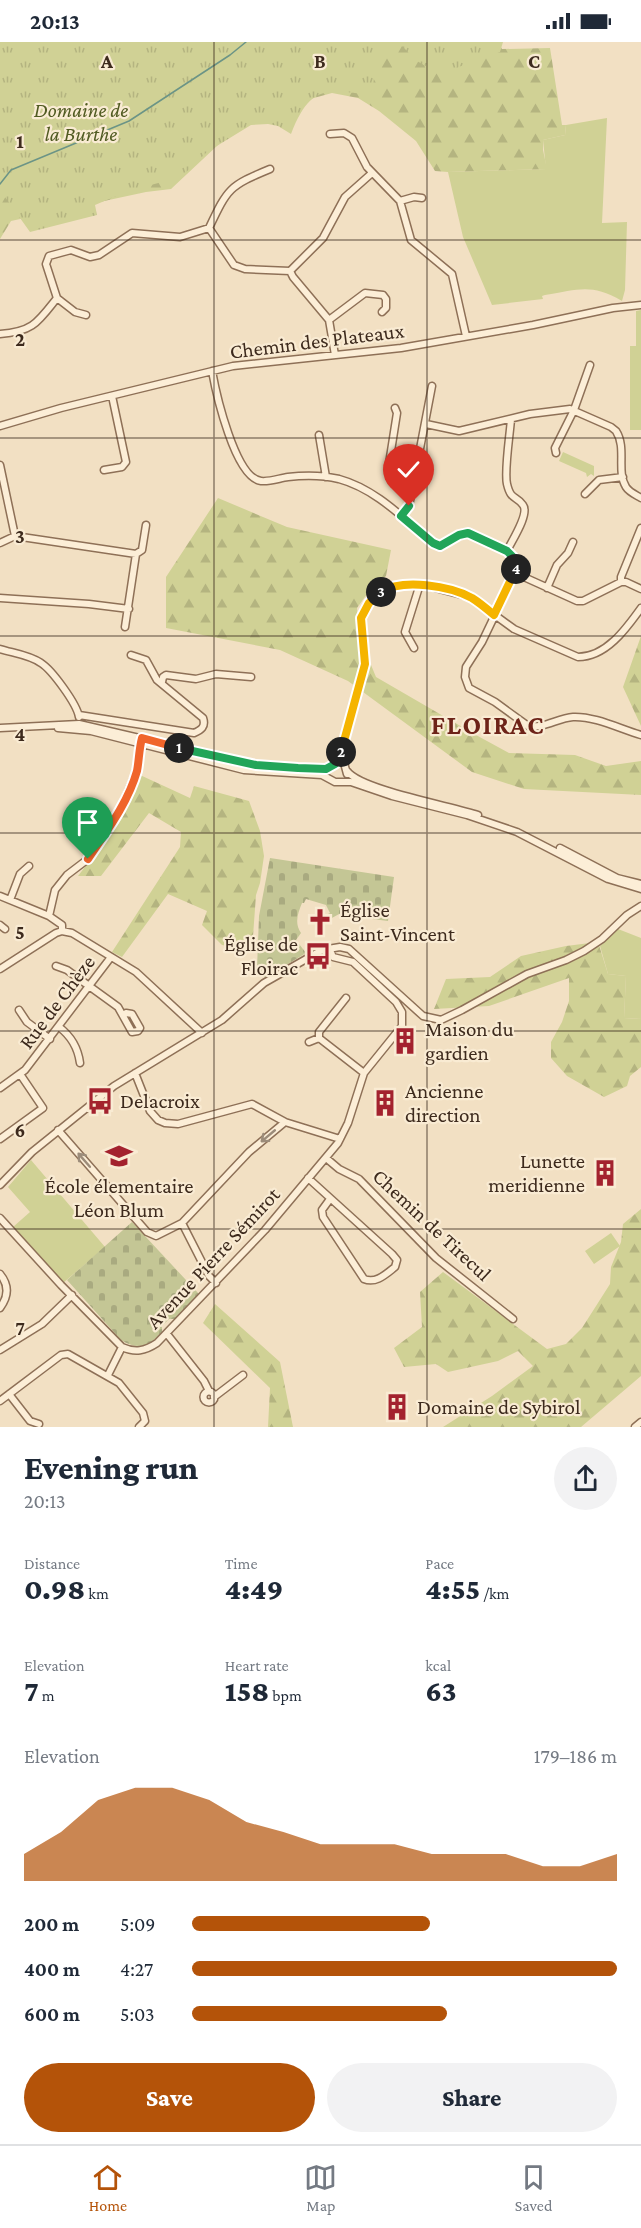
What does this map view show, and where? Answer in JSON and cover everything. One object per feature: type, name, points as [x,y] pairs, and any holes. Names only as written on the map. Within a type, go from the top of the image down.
[{"type":"street","points":[[330,135],[344,133],[352,138],[372,173],[400,201],[411,240],[452,274],[466,336]]},
{"type":"street","points":[[86,315],[75,312],[57,298],[46,264],[49,256],[71,250],[90,257],[99,255],[132,233],[180,237],[209,228],[219,206],[232,187],[270,170]]},
{"type":"street","points":[[209,228],[229,260],[239,268],[290,271],[323,238],[345,197],[372,173]]},
{"type":"street","points":[[400,201],[414,197],[422,198]]},
{"type":"street","points":[[290,271],[329,320],[336,355]]},
{"type":"street","points":[[329,320],[364,293],[383,295],[386,299],[386,308],[382,312]]},
{"type":"street","points":[[0,334],[30,328],[57,298]]},
{"type":"street","name":"Chemin des Plateaux","points":[[0,426],[236,366],[401,348],[613,308],[641,305]]},
{"type":"street","points":[[556,453],[555,448],[574,410],[590,365]]},
{"type":"street","points":[[212,371],[228,435],[249,474],[256,480],[326,477],[358,485],[375,495],[440,546],[459,535],[468,533],[507,551],[513,557],[516,566],[515,573],[482,642],[466,667],[465,677],[469,688],[495,702],[528,726],[535,727],[560,719],[576,717],[641,735]]},
{"type":"street","points":[[401,516],[409,506],[432,386]]},
{"type":"street","points":[[104,470],[122,467],[126,462],[112,396]]},
{"type":"street","points":[[388,470],[397,413],[395,408]]},
{"type":"street","points":[[426,424],[459,431],[544,412],[574,410],[616,431],[621,444],[624,486],[641,498]]},
{"type":"street","points":[[507,551],[524,516],[525,509],[523,504],[512,497],[506,481],[511,419]]},
{"type":"street","points":[[319,435],[326,477]]},
{"type":"street","points":[[390,460],[417,466]]},
{"type":"street","points":[[0,465],[15,536]]},
{"type":"street","points":[[585,494],[592,484],[599,480],[623,477]]},
{"type":"street","points":[[0,543],[15,536],[136,554],[142,550],[146,525]]},
{"type":"street","points":[[621,582],[641,528]]},
{"type":"street","points":[[547,588],[557,565],[568,553],[573,542]]},
{"type":"street","points":[[125,627],[136,554]]},
{"type":"street","points":[[515,573],[577,602],[584,601],[621,582],[641,589]]},
{"type":"street","points":[[342,782],[346,777],[343,759],[347,736],[365,664],[361,625],[365,608],[384,590],[404,584],[420,584],[470,597],[526,636],[568,654],[586,657],[598,652],[620,635],[641,608]]},
{"type":"street","points":[[414,648],[405,633],[420,584]]},
{"type":"street","points":[[0,598],[129,609]]},
{"type":"street","points":[[0,649],[42,664],[54,677],[79,715],[79,727]]},
{"type":"street","points":[[79,715],[194,733],[200,731],[204,723],[203,718],[154,676],[146,660],[131,655]]},
{"type":"street","points":[[162,682],[166,675],[196,679],[216,674],[251,677]]},
{"type":"street","points":[[0,728],[79,727],[256,765],[298,768],[342,764],[353,777],[382,788],[518,828],[617,878],[641,884]]},
{"type":"street","points":[[330,778],[328,772],[347,736]]},
{"type":"street","points":[[141,741],[244,770],[322,775],[335,782],[351,782],[467,816],[517,832],[602,876],[641,889]]},
{"type":"street","points":[[49,916],[55,890],[67,875],[88,859],[121,808],[136,773],[141,741]]},
{"type":"street","points":[[10,900],[20,874],[28,866]]},
{"type":"street","points":[[0,896],[49,916],[62,925],[63,931]]},
{"type":"street","points":[[0,1185],[32,1152],[114,1086],[228,1017],[264,983],[317,952],[329,948],[349,949],[423,1016],[441,1020],[462,1011],[528,974],[567,960],[584,951],[641,906]]},
{"type":"street","points":[[0,969],[63,931],[72,933],[136,972],[202,1033]]},
{"type":"street","points":[[319,1038],[364,1073],[400,1029],[402,1012],[396,1002],[359,968],[350,961],[335,958],[329,948]]},
{"type":"street","name":"Rue de Chèze","points":[[0,1088],[20,1074],[50,1039],[111,957]]},
{"type":"street","points":[[56,966],[67,970],[90,986],[118,1007],[123,1016]]},
{"type":"street","points":[[319,1038],[320,1032],[346,998]]},
{"type":"street","points":[[19,1010],[27,1022],[50,1039]]},
{"type":"street","points":[[59,1027],[68,1034],[78,1052],[80,1063]]},
{"type":"street","points":[[309,1042],[319,1038]]},
{"type":"street","points":[[135,1073],[150,1111],[158,1120],[165,1123],[178,1124],[252,1104],[285,1122],[340,1139]]},
{"type":"street","name":"Avenue Pierre Sémirot","points":[[122,1347],[129,1350],[142,1350],[153,1346],[265,1230],[340,1139],[348,1123],[364,1073]]},
{"type":"street","points":[[0,1139],[43,1108],[20,1074]]},
{"type":"street","points":[[58,1130],[147,1232],[160,1235],[182,1223],[249,1152],[285,1122]]},
{"type":"street","name":"Chemin de Tirecul","points":[[326,1158],[339,1169],[359,1179],[436,1258],[513,1319]]},
{"type":"street","points":[[308,1178],[392,1254],[397,1260],[396,1267],[378,1279],[370,1281],[364,1279],[323,1217],[322,1209],[330,1199]]},
{"type":"street","points":[[1,1221],[122,1347],[108,1375]]},
{"type":"street","points":[[182,1223],[209,1276],[216,1283]]},
{"type":"street","points":[[0,1274],[8,1288],[0,1308]]},
{"type":"street","points":[[0,1350],[42,1324],[72,1295]]},
{"type":"street","points":[[167,1334],[214,1397]]},
{"type":"street","points":[[0,1401],[65,1354],[108,1375],[119,1383],[138,1406],[145,1421],[151,1427]]},
{"type":"street","points":[[209,1392],[203,1395],[204,1401],[211,1402],[214,1397],[243,1375]]},
{"type":"street","points":[[9,1394],[30,1421],[39,1424]]},
{"type":"street","points":[[139,1427],[145,1421]]},
{"type":"street","points":[[635,1427],[641,1422]]},
{"type":"green space","name":"Domaine de la Burthe","points":[[0,42],[384,42],[376,59],[372,96],[342,92],[320,94],[304,107],[291,134],[278,126],[251,125],[207,152],[181,177],[128,191],[95,205],[97,215],[30,232],[0,190]]},
{"type":"green space","name":"Domaine de la Burthe","points":[[27,42],[498,42],[502,49],[550,48],[562,125],[566,125],[565,135],[543,140],[547,169],[435,171],[416,141],[379,111],[358,98],[332,93],[303,101],[265,119],[234,130],[171,189],[146,192],[11,221],[0,239],[0,69]]},
{"type":"green space","points":[[398,42],[503,42],[500,52],[439,74],[417,61]]},
{"type":"green space","points":[[607,118],[602,223],[627,222],[625,290],[622,301],[611,295],[584,289],[545,295],[542,296],[543,299],[492,305],[463,237],[448,172],[546,169],[543,140],[565,135],[566,125]]},
{"type":"green space","points":[[641,310],[641,430],[630,430],[630,346],[636,346],[636,311]]},
{"type":"green space","points":[[563,452],[594,466],[594,476],[591,474],[587,477],[586,473],[559,461]]},
{"type":"green space","points":[[218,498],[287,527],[391,550],[386,576],[372,587],[357,608],[359,636],[376,677],[509,753],[575,755],[606,766],[641,761],[641,795],[524,789],[472,772],[348,681],[280,650],[166,628],[166,577]]},
{"type":"green space","points":[[641,636],[641,726],[623,687]]},
{"type":"green space","points":[[140,775],[190,798],[194,786],[249,801],[260,831],[264,856],[256,895],[252,950],[222,945],[202,925],[207,911],[168,894],[122,957],[112,952],[180,847],[181,832],[149,813],[101,876],[78,876],[118,824]]},
{"type":"green space","points":[[270,858],[394,877],[388,921],[341,913],[330,919],[326,915],[330,913],[326,905],[306,899],[298,914],[297,922],[301,933],[296,940],[306,953],[265,978],[257,969],[259,916]]},
{"type":"green space","points":[[618,929],[641,938],[641,1019],[624,1018],[626,976],[608,974],[600,946]]},
{"type":"green space","points":[[598,942],[608,974],[626,976],[624,1018],[641,1019],[641,1067],[630,1076],[627,1086],[604,1097],[567,1076],[551,1058],[551,1042],[562,1022],[569,1001],[569,978],[489,1006],[434,1009],[446,979],[490,977],[521,956]]},
{"type":"green space","points":[[31,1160],[105,1247],[63,1283],[13,1227],[30,1212],[8,1187]]},
{"type":"green space","points":[[641,1209],[641,1376],[581,1427],[443,1427],[492,1396],[533,1366],[518,1351],[498,1361],[448,1372],[436,1364],[404,1367],[394,1348],[422,1327],[420,1292],[443,1272],[547,1349],[566,1344],[582,1328],[610,1284],[611,1267],[621,1242],[623,1224]]},
{"type":"green space","points":[[132,1222],[199,1294],[175,1319],[169,1319],[162,1326],[162,1332],[157,1337],[148,1344],[138,1346],[121,1340],[67,1280]]},
{"type":"green space","points":[[611,1233],[620,1246],[594,1264],[585,1251]]},
{"type":"green space","points":[[215,1304],[280,1362],[293,1427],[268,1427],[270,1388],[203,1323]]},
{"type":"waterway","points":[[0,184],[11,170],[129,121],[230,55],[246,42]]},
{"type":"place","name":"Église Saint-Vincent","points":[[320,922]]},
{"type":"place","name":"Église de Floirac","points":[[318,956]]},
{"type":"place","name":"Maison du gardien","points":[[405,1041]]},
{"type":"place","name":"Delacroix","points":[[100,1101]]},
{"type":"place","name":"Ancienne direction","points":[[385,1103]]},
{"type":"place","name":"École élementaire Léon Blum","points":[[119,1156]]},
{"type":"place","name":"Lunette meridienne","points":[[605,1173]]},
{"type":"place","name":"Domaine de Sybirol","points":[[397,1407]]},
{"type":"district","name":"FLOIRAC","points":[[488,725]]},
{"type":"route","points":[[88,859],[121,808],[136,773],[142,738],[256,765],[326,769],[335,764],[347,736],[365,664],[366,654],[361,618],[369,603],[384,590],[404,584],[420,584],[470,597],[494,615],[515,573],[516,566],[513,557],[507,551],[468,533],[459,535],[440,546],[433,543],[401,516],[409,506]]}]
